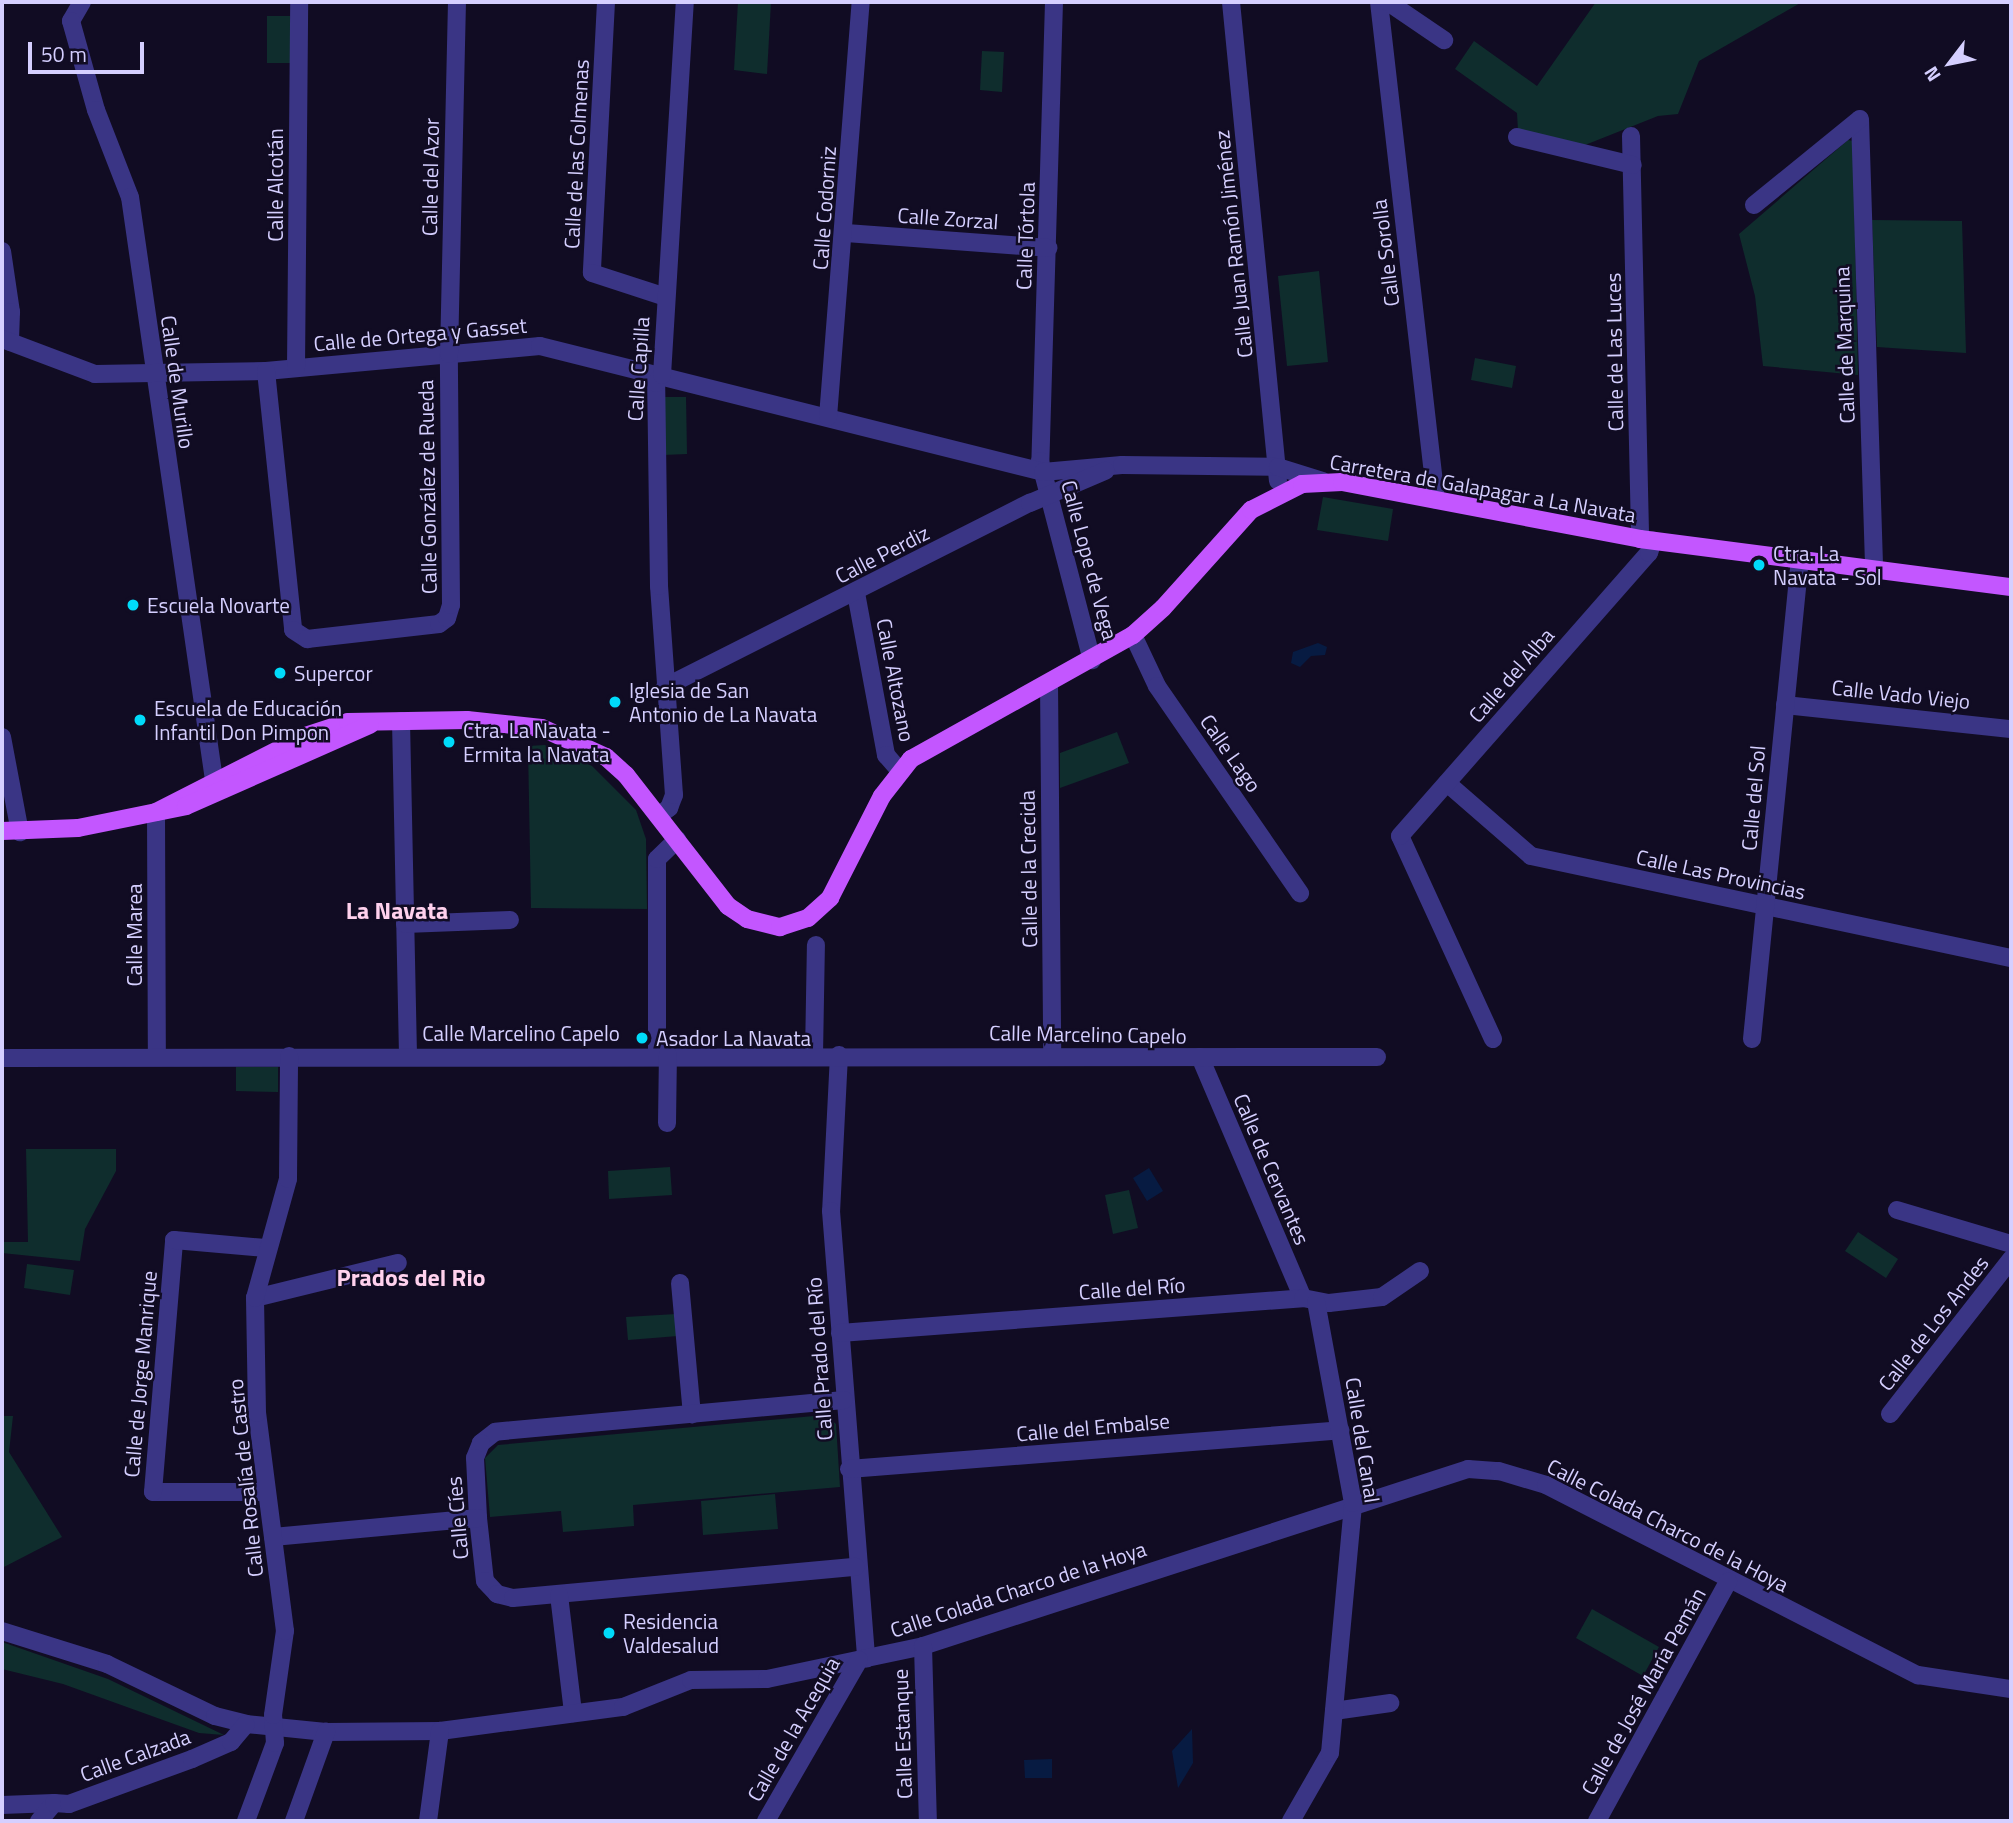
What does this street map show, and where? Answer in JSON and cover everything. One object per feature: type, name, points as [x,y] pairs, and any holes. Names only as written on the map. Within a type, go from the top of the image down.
[{"type":"main road","name":"Carretera de Galapagar a La Navata","points":[[156,812],[214,780],[305,736],[348,722],[370,725],[401,722],[506,723],[575,740],[606,757],[626,775],[738,914],[769,926],[799,923],[830,898],[871,814],[900,771],[934,744],[1092,660],[1133,635],[1163,608],[1236,523],[1267,499],[1282,479],[1323,481],[1646,540],[2011,587]]},
{"type":"main road","points":[[186,806],[214,780],[223,784],[271,760],[292,757],[348,722]]},
{"type":"main road","name":"Carretera de Galapagar a La Navata","points":[[2,831],[78,828],[186,806],[292,757],[370,725]]},
{"type":"street","name":"Calle de Murillo","points":[[82,2],[71,21],[96,110],[130,197],[153,373],[214,780]]},
{"type":"street","name":"Calle Alcotán","points":[[296,368],[299,2]]},
{"type":"street","name":"Calle del Azor","points":[[449,354],[457,2]]},
{"type":"street","name":"Calle de las Colmenas","points":[[607,2],[592,273],[666,297]]},
{"type":"street","name":"Calle Capilla","points":[[658,816],[669,808],[674,794],[665,687],[656,383],[662,375],[685,2]]},
{"type":"street","name":"Calle Codorniz","points":[[828,417],[846,233],[861,2]]},
{"type":"street","name":"Calle Tórtola","points":[[1043,472],[1054,2]]},
{"type":"street","name":"Calle Juan Ramón Jiménez","points":[[1231,2],[1282,479]]},
{"type":"street","name":"Calle Sorolla","points":[[1379,2],[1436,500]]},
{"type":"street","points":[[1388,2],[1444,40]]},
{"type":"street","name":"Calle de Marquina","points":[[1754,205],[1860,119],[1874,570]]},
{"type":"street","name":"Calle de Las Luces","points":[[1631,136],[1646,540]]},
{"type":"street","points":[[1517,137],[1633,165]]},
{"type":"street","name":"Calle Zorzal","points":[[846,233],[1048,248]]},
{"type":"street","points":[[2,251],[11,312],[6,341]]},
{"type":"street","name":"Calle de Ortega y Gasset","points":[[6,341],[95,374],[265,370],[540,346],[645,375],[662,375],[1043,472]]},
{"type":"street","name":"Calle González de Rueda","points":[[265,370],[293,630],[307,639],[439,624],[447,618],[451,605],[449,354]]},
{"type":"street","name":"Calle Perdiz","points":[[1043,472],[1122,464],[1259,470],[1282,479]]},
{"type":"street","name":"Calle Perdiz","points":[[665,687],[1049,495],[1122,464]]},
{"type":"street","points":[[1259,470],[1270,485],[1267,499]]},
{"type":"street","name":"Calle Lope de Vega","points":[[1043,472],[1092,660]]},
{"type":"street","name":"Calle del Alba","points":[[1493,1039],[1400,836],[1649,553],[1646,540]]},
{"type":"street","name":"Calle del Sol","points":[[1752,1040],[1800,561]]},
{"type":"street","name":"Calle Altozano","points":[[856,593],[886,755],[900,771]]},
{"type":"street","name":"Calle Lago","points":[[1133,635],[1157,686],[1300,892]]},
{"type":"street","name":"Calle de la Crecida","points":[[1049,682],[1052,1055]]},
{"type":"street","name":"Calle Vado Viejo","points":[[1785,705],[2011,729]]},
{"type":"street","points":[[401,722],[408,1056]]},
{"type":"street","points":[[2,737],[20,832]]},
{"type":"street","name":"Calle Las Provincias","points":[[1447,783],[1531,856],[2011,958]]},
{"type":"street","name":"Calle Marea","points":[[156,812],[157,1056]]},
{"type":"street","points":[[667,1123],[662,1055],[657,859],[677,840]]},
{"type":"street","points":[[405,924],[510,920]]},
{"type":"street","points":[[814,1055],[816,945]]},
{"type":"street","name":"Calle Marcelino Capelo","points":[[2,1058],[662,1055],[1377,1057]]},
{"type":"street","name":"Calle Prado del Río","points":[[839,1055],[831,1212],[863,1660]]},
{"type":"street","name":"Calle Rosalía de Castro","points":[[246,1821],[275,1743],[285,1631],[257,1413],[256,1298],[266,1248],[288,1179],[289,1056]]},
{"type":"street","name":"Calle de Cervantes","points":[[1200,1057],[1309,1300]]},
{"type":"street","name":"Calle de Los Andes","points":[[1897,1210],[2011,1244]]},
{"type":"street","name":"Calle de Jorge Manrique","points":[[266,1248],[174,1240],[153,1493],[266,1492]]},
{"type":"street","name":"Calle de Los Andes","points":[[1891,1414],[2011,1259]]},
{"type":"street","points":[[256,1298],[398,1263]]},
{"type":"street","name":"Calle del Río","points":[[840,1334],[1382,1297],[1420,1271]]},
{"type":"street","points":[[680,1283],[692,1414]]},
{"type":"street","name":"Calle del Canal","points":[[1292,1821],[1330,1753],[1353,1503],[1340,1430],[1309,1300]]},
{"type":"street","name":"Calle Cíes","points":[[844,1400],[495,1432],[481,1443],[475,1458],[478,1518],[485,1581],[497,1594],[513,1598],[856,1567]]},
{"type":"street","name":"Calle del Embalse","points":[[849,1469],[1340,1430]]},
{"type":"street","name":"Calle Colada Charco de la Hoya","points":[[2,1632],[107,1664],[215,1716],[246,1724],[275,1730],[326,1732],[440,1731],[623,1707],[691,1680],[767,1679],[923,1646],[1353,1503],[1468,1469],[1499,1471],[1546,1485],[1728,1582],[1918,1675],[2011,1689]]},
{"type":"street","points":[[273,1536],[478,1518]]},
{"type":"street","name":"Calle de José María Pemán","points":[[1597,1821],[1728,1582]]},
{"type":"street","points":[[559,1595],[573,1713]]},
{"type":"street","name":"Calle Estanque","points":[[923,1646],[928,1821]]},
{"type":"street","name":"Calle de la Acequia","points":[[766,1821],[863,1660]]},
{"type":"street","points":[[1334,1711],[1390,1703]]},
{"type":"street","name":"Calle Calzada","points":[[2,1805],[69,1804],[231,1742],[246,1724]]},
{"type":"street","points":[[428,1821],[440,1731]]},
{"type":"street","points":[[294,1821],[326,1732]]},
{"type":"street","points":[[39,1821],[54,1803]]},
{"type":"green space","points":[[738,2],[771,2],[767,74],[734,70]]},
{"type":"green space","points":[[1596,2],[1802,2],[1699,61],[1678,114],[1658,116],[1585,145],[1518,131],[1517,113],[1455,69],[1474,41],[1537,86]]},
{"type":"green space","points":[[267,16],[290,16],[290,63],[267,63]]},
{"type":"green space","points":[[982,51],[1004,52],[1002,92],[980,90]]},
{"type":"green space","points":[[1848,140],[1853,141],[1858,375],[1763,366],[1755,296],[1739,234]]},
{"type":"green space","points":[[1872,220],[1962,221],[1966,353],[1877,347]]},
{"type":"green space","points":[[1319,271],[1328,362],[1287,366],[1278,276]]},
{"type":"green space","points":[[1475,358],[1516,366],[1512,388],[1471,380]]},
{"type":"green space","points":[[662,397],[686,397],[687,454],[663,455]]},
{"type":"green space","points":[[1323,497],[1393,509],[1388,541],[1317,530]]},
{"type":"green space","points":[[1117,732],[1129,763],[1060,788],[1060,753]]},
{"type":"green space","points":[[545,745],[592,766],[636,810],[646,839],[647,909],[531,908],[528,746]]},
{"type":"green space","points":[[236,1067],[278,1067],[278,1092],[236,1091]]},
{"type":"green space","points":[[26,1149],[116,1149],[116,1171],[85,1229],[80,1261],[2,1253],[2,1242],[28,1242]]},
{"type":"green space","points":[[670,1167],[672,1195],[609,1199],[608,1171]]},
{"type":"green space","points":[[1129,1190],[1138,1228],[1113,1234],[1105,1195]]},
{"type":"green space","points":[[1858,1232],[1898,1259],[1886,1278],[1845,1251]]},
{"type":"green space","points":[[27,1264],[74,1270],[70,1295],[24,1288]]},
{"type":"green space","points":[[676,1314],[678,1336],[628,1340],[626,1317]]},
{"type":"green space","points":[[825,1415],[836,1424],[840,1487],[633,1505],[634,1526],[563,1532],[561,1511],[490,1517],[485,1458],[498,1445]]},
{"type":"green space","points":[[2,1416],[13,1416],[9,1452],[62,1537],[2,1568]]},
{"type":"green space","points":[[775,1494],[778,1529],[703,1535],[701,1501]]},
{"type":"green space","points":[[1592,1609],[1659,1647],[1643,1676],[1576,1638]]},
{"type":"green space","points":[[2,1642],[108,1679],[224,1735],[199,1733],[63,1684],[2,1669]]},
{"type":"water","points":[[1318,643],[1327,647],[1325,655],[1311,656],[1300,667],[1291,663],[1293,652]]},
{"type":"water","points":[[1149,1168],[1163,1191],[1147,1201],[1133,1178]]},
{"type":"water","points":[[1192,1729],[1193,1763],[1178,1788],[1172,1751]]},
{"type":"water","points":[[1052,1759],[1052,1778],[1025,1778],[1024,1760]]},
{"type":"place","name":"Ctra. La Navata - Sol","points":[[1759,565]]},
{"type":"place","name":"Escuela Novarte","points":[[133,605]]},
{"type":"place","name":"Supercor","points":[[280,673]]},
{"type":"place","name":"Iglesia de San Antonio de La Navata","points":[[615,702]]},
{"type":"place","name":"Escuela de Educación Infantil Don Pimpon","points":[[140,720]]},
{"type":"place","name":"Ctra. La Navata - Ermita la Navata","points":[[449,742]]},
{"type":"place","name":"Asador La Navata","points":[[642,1038]]},
{"type":"place","name":"Residencia Valdesalud","points":[[609,1633]]},
{"type":"district","name":"La Navata","points":[[397,911]]},
{"type":"district","name":"Prados del Rio","points":[[411,1278]]}]
